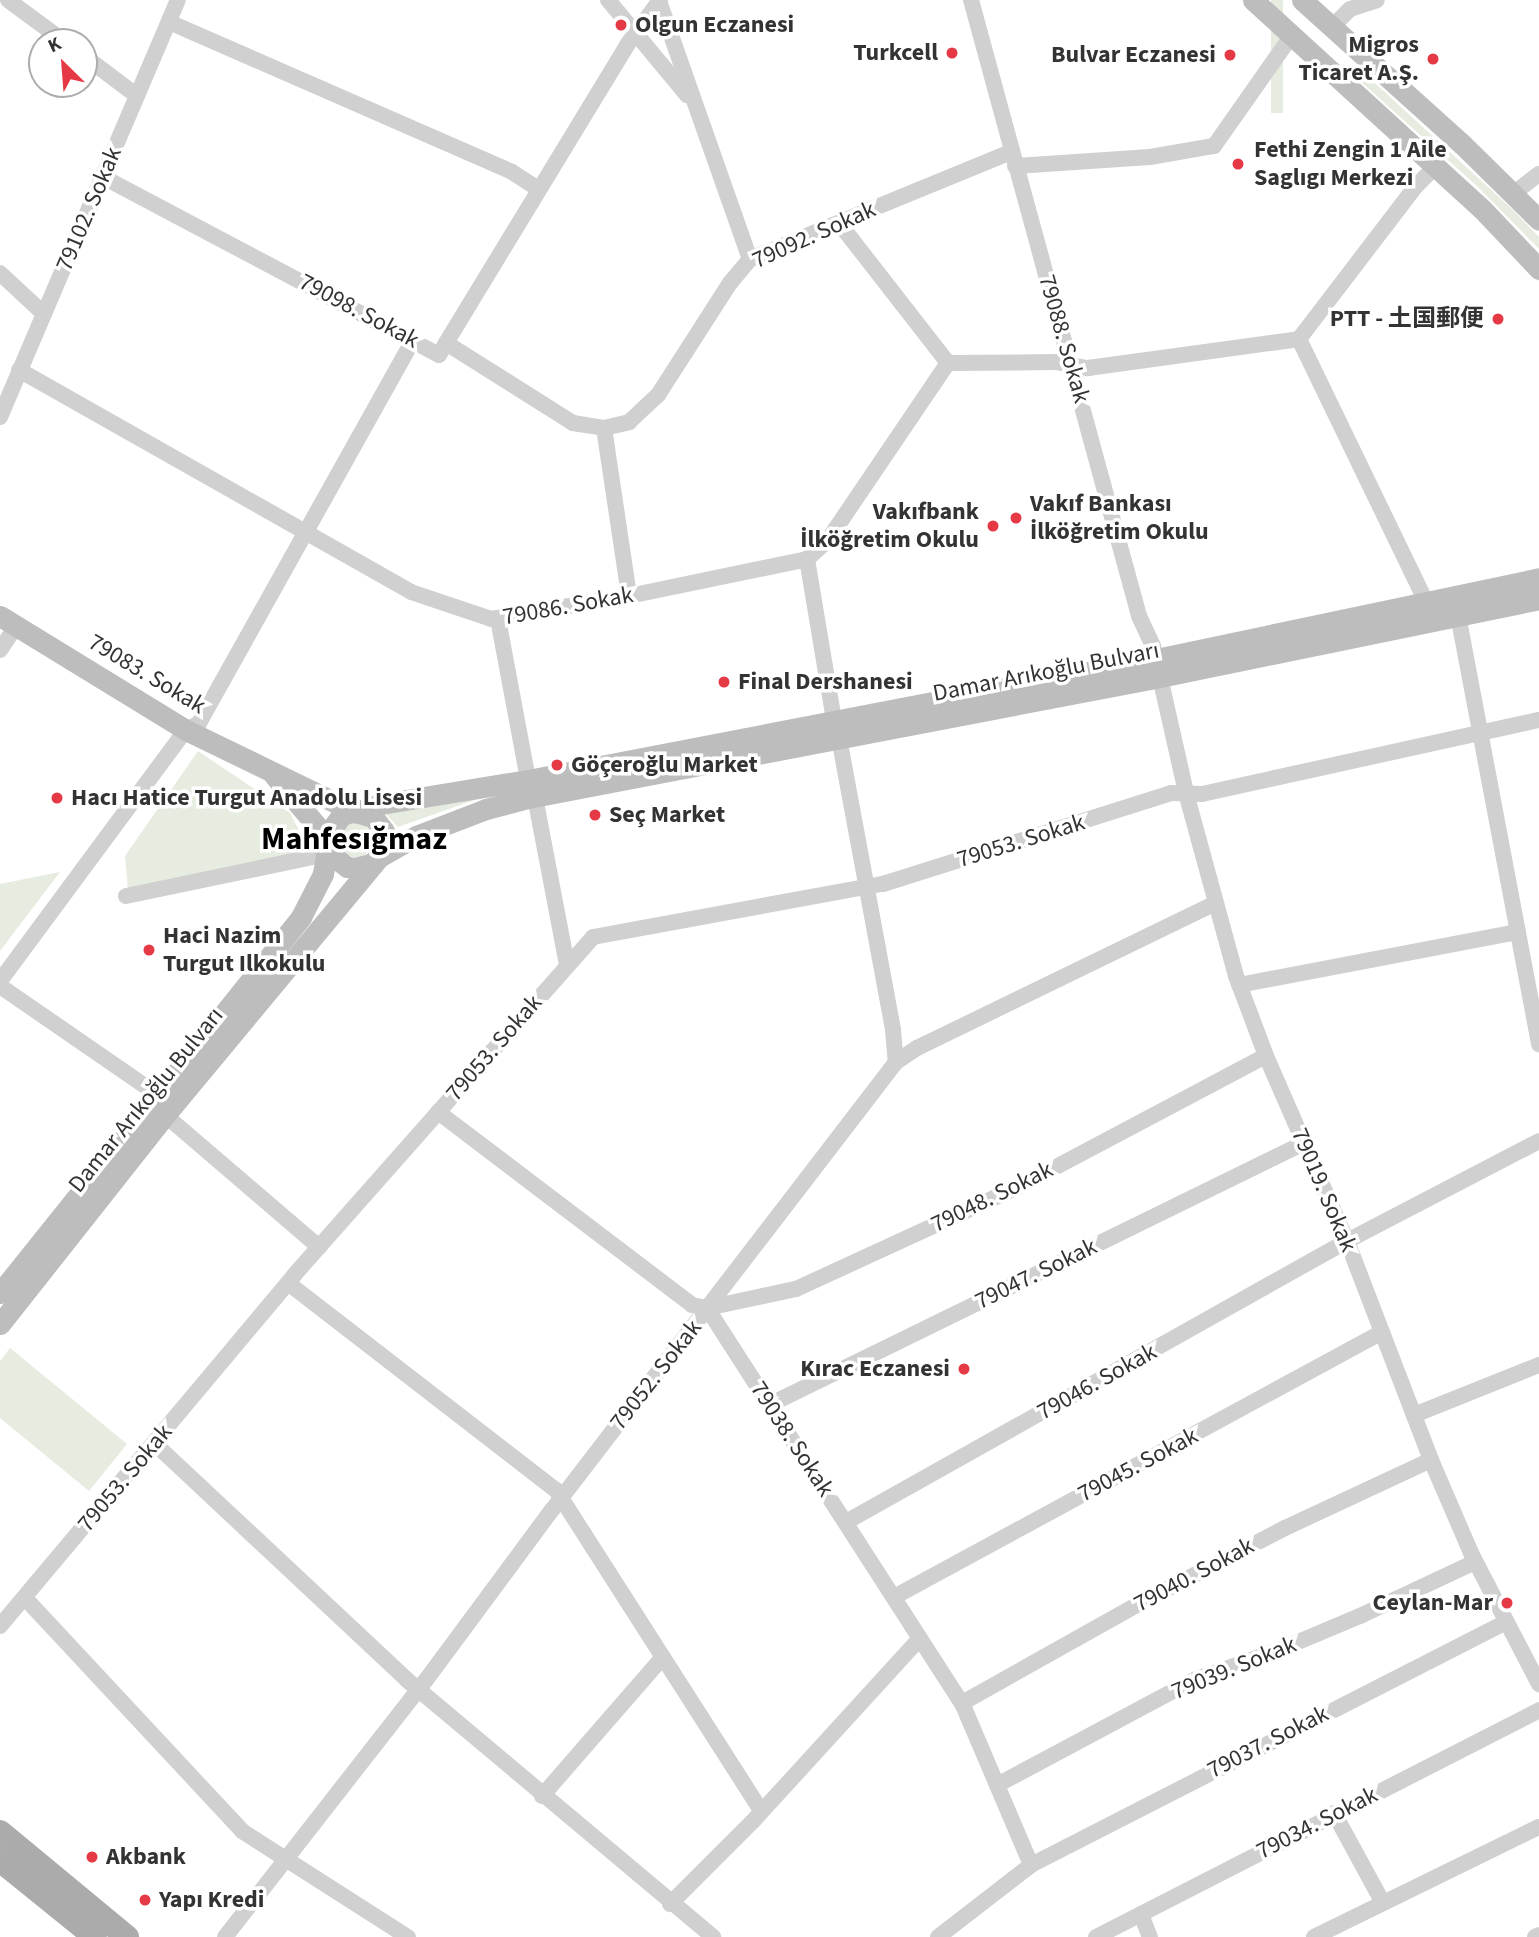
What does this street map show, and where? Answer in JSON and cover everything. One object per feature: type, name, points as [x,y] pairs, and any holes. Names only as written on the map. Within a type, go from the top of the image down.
[{"type":"main road","points":[[1253,0],[1436,166],[1539,269]]},
{"type":"main road","points":[[1302,0],[1539,220]]},
{"type":"main road","name":"Damar Arıkoğlu Bulvarı","points":[[1158,668],[1539,579]]},
{"type":"main road","name":"Damar Arıkoğlu Bulvarı","points":[[355,812],[381,804],[531,788],[1158,668],[1539,599]]},
{"type":"main road","name":"79083. Sokak","points":[[8,621],[186,730],[355,812]]},
{"type":"main road","points":[[271,772],[328,839],[333,856],[347,867],[365,867],[379,857],[385,840],[384,831],[373,817],[355,812],[340,817],[328,839]]},
{"type":"main road","name":"Damar Arıkoğlu Bulvarı","points":[[0,1293],[379,857],[416,836],[531,788]]},
{"type":"main road","name":"Damar Arıkoğlu Bulvarı","points":[[0,1324],[301,917],[323,874],[328,839]]},
{"type":"main road","points":[[0,1832],[127,1937]]},
{"type":"main road","points":[[0,1860],[94,1937]]},
{"type":"street","points":[[8,0],[46,28]]},
{"type":"street","name":"79102. Sokak","points":[[0,417],[178,0]]},
{"type":"street","points":[[608,0],[675,78],[701,114]]},
{"type":"street","name":"79088. Sokak","points":[[971,0],[1139,616],[1158,668]]},
{"type":"street","points":[[1332,27],[1350,9],[1377,0]]},
{"type":"street","points":[[446,343],[538,189],[636,33],[660,1]]},
{"type":"street","points":[[660,1],[750,259]]},
{"type":"street","points":[[169,22],[512,172],[538,189]]},
{"type":"street","name":"79092. Sokak","points":[[604,428],[629,422],[658,395],[730,283],[750,259],[1013,159],[1150,157],[1214,146],[1292,35]]},
{"type":"street","points":[[98,67],[137,96]]},
{"type":"street","points":[[948,363],[1056,362],[1088,368],[1299,339],[1416,186],[1436,166]]},
{"type":"street","points":[[1513,194],[1539,174]]},
{"type":"street","name":"79098. Sokak","points":[[103,177],[439,355],[446,343],[572,423],[604,428]]},
{"type":"street","points":[[839,223],[948,363]]},
{"type":"street","points":[[0,273],[44,314]]},
{"type":"street","points":[[1299,339],[1427,604]]},
{"type":"street","points":[[319,1247],[162,1105],[0,983],[186,730],[199,723],[413,340]]},
{"type":"street","points":[[948,363],[828,540],[807,559],[836,729],[868,887],[896,1062],[917,1048],[1214,904]]},
{"type":"street","name":"79086. Sokak","points":[[19,370],[411,592],[483,619],[498,619],[629,596],[807,559]]},
{"type":"street","points":[[604,428],[629,596]]},
{"type":"street","points":[[1458,615],[1478,736],[1539,1044]]},
{"type":"street","points":[[498,619],[567,965]]},
{"type":"street","points":[[0,650],[8,621]]},
{"type":"street","name":"79019. Sokak","points":[[1158,668],[1214,904],[1239,985],[1266,1056],[1347,1241],[1414,1415],[1475,1562],[1539,1684]]},
{"type":"street","name":"79053. Sokak","points":[[0,1626],[288,1283],[593,937],[868,887],[1171,793],[1202,794],[1478,736],[1539,720]]},
{"type":"street","points":[[126,896],[313,857]]},
{"type":"street","points":[[1239,985],[1518,932]]},
{"type":"street","name":"79048. Sokak","points":[[707,1308],[796,1289],[1020,1186],[1266,1056]]},
{"type":"street","name":"79052. Sokak","points":[[225,1937],[418,1690],[561,1497],[896,1062]]},
{"type":"street","points":[[438,1112],[692,1305],[707,1308]]},
{"type":"street","name":"79046. Sokak","points":[[846,1522],[1347,1241],[1539,1141]]},
{"type":"street","name":"79047. Sokak","points":[[769,1405],[1304,1143]]},
{"type":"street","points":[[288,1283],[556,1490],[761,1811]]},
{"type":"street","name":"79038. Sokak","points":[[707,1308],[962,1703],[1031,1865]]},
{"type":"street","name":"79045. Sokak","points":[[894,1597],[1382,1332]]},
{"type":"street","points":[[1414,1415],[1539,1365]]},
{"type":"street","points":[[154,1443],[418,1690],[705,1935]]},
{"type":"street","name":"79040. Sokak","points":[[962,1703],[1144,1601],[1261,1540],[1432,1460]]},
{"type":"street","name":"79039. Sokak","points":[[997,1785],[1194,1680],[1325,1631],[1475,1562]]},
{"type":"street","points":[[25,1598],[242,1831],[408,1937]]},
{"type":"street","name":"79037. Sokak","points":[[944,1934],[1031,1865],[1506,1622]]},
{"type":"street","points":[[670,1904],[761,1811],[920,1637]]},
{"type":"street","points":[[542,1796],[663,1657]]},
{"type":"street","name":"79034. Sokak","points":[[1096,1937],[1539,1710]]},
{"type":"street","points":[[1334,1813],[1383,1903]]},
{"type":"street","points":[[1314,1937],[1539,1828]]},
{"type":"street","points":[[1141,1914],[1150,1937]]},
{"type":"shaded area","points":[[1271,0],[1283,0],[1283,113],[1271,113]]},
{"type":"shaded area","points":[[1365,74],[1513,210],[1539,237],[1539,249],[1478,187],[1359,80]]},
{"type":"shaded area","points":[[198,751],[290,813],[309,850],[128,890],[125,856]]},
{"type":"shaded area","points":[[483,797],[398,827],[385,813]]},
{"type":"shaded area","points":[[356,823],[368,828],[373,840],[368,852],[356,857],[344,852],[339,840],[344,828]]},
{"type":"shaded area","points":[[60,872],[0,951],[0,884]]},
{"type":"shaded area","points":[[10,1348],[127,1444],[89,1491],[0,1418],[0,1361]]},
{"type":"place","name":"Olgun Eczanesi","points":[[621,25]]},
{"type":"place","name":"Turkcell","points":[[952,53]]},
{"type":"place","name":"Bulvar Eczanesi","points":[[1230,55]]},
{"type":"place","name":"Migros Ticaret A.Ş.","points":[[1433,59]]},
{"type":"place","name":"Fethi Zengin 1 Aile Saglıgı Merkezi","points":[[1238,164]]},
{"type":"place","name":"PTT - 土国郵便","points":[[1498,319]]},
{"type":"place","name":"Vakıf Bankası İlköğretim Okulu","points":[[1016,518]]},
{"type":"place","name":"Vakıfbank İlköğretim Okulu","points":[[993,526]]},
{"type":"place","name":"Final Dershanesi","points":[[724,682]]},
{"type":"place","name":"Göçeroğlu Market","points":[[557,765]]},
{"type":"place","name":"Hacı Hatice Turgut Anadolu Lisesi","points":[[57,798]]},
{"type":"place","name":"Seç Market","points":[[595,815]]},
{"type":"place","name":"Haci Nazim Turgut Ilkokulu","points":[[149,950]]},
{"type":"place","name":"Kırac Eczanesi","points":[[964,1369]]},
{"type":"place","name":"Ceylan-Mar","points":[[1507,1603]]},
{"type":"place","name":"Akbank","points":[[92,1857]]},
{"type":"place","name":"Yapı Kredi","points":[[145,1900]]},
{"type":"district","name":"Mahfesığmaz","points":[[354,839]]}]
